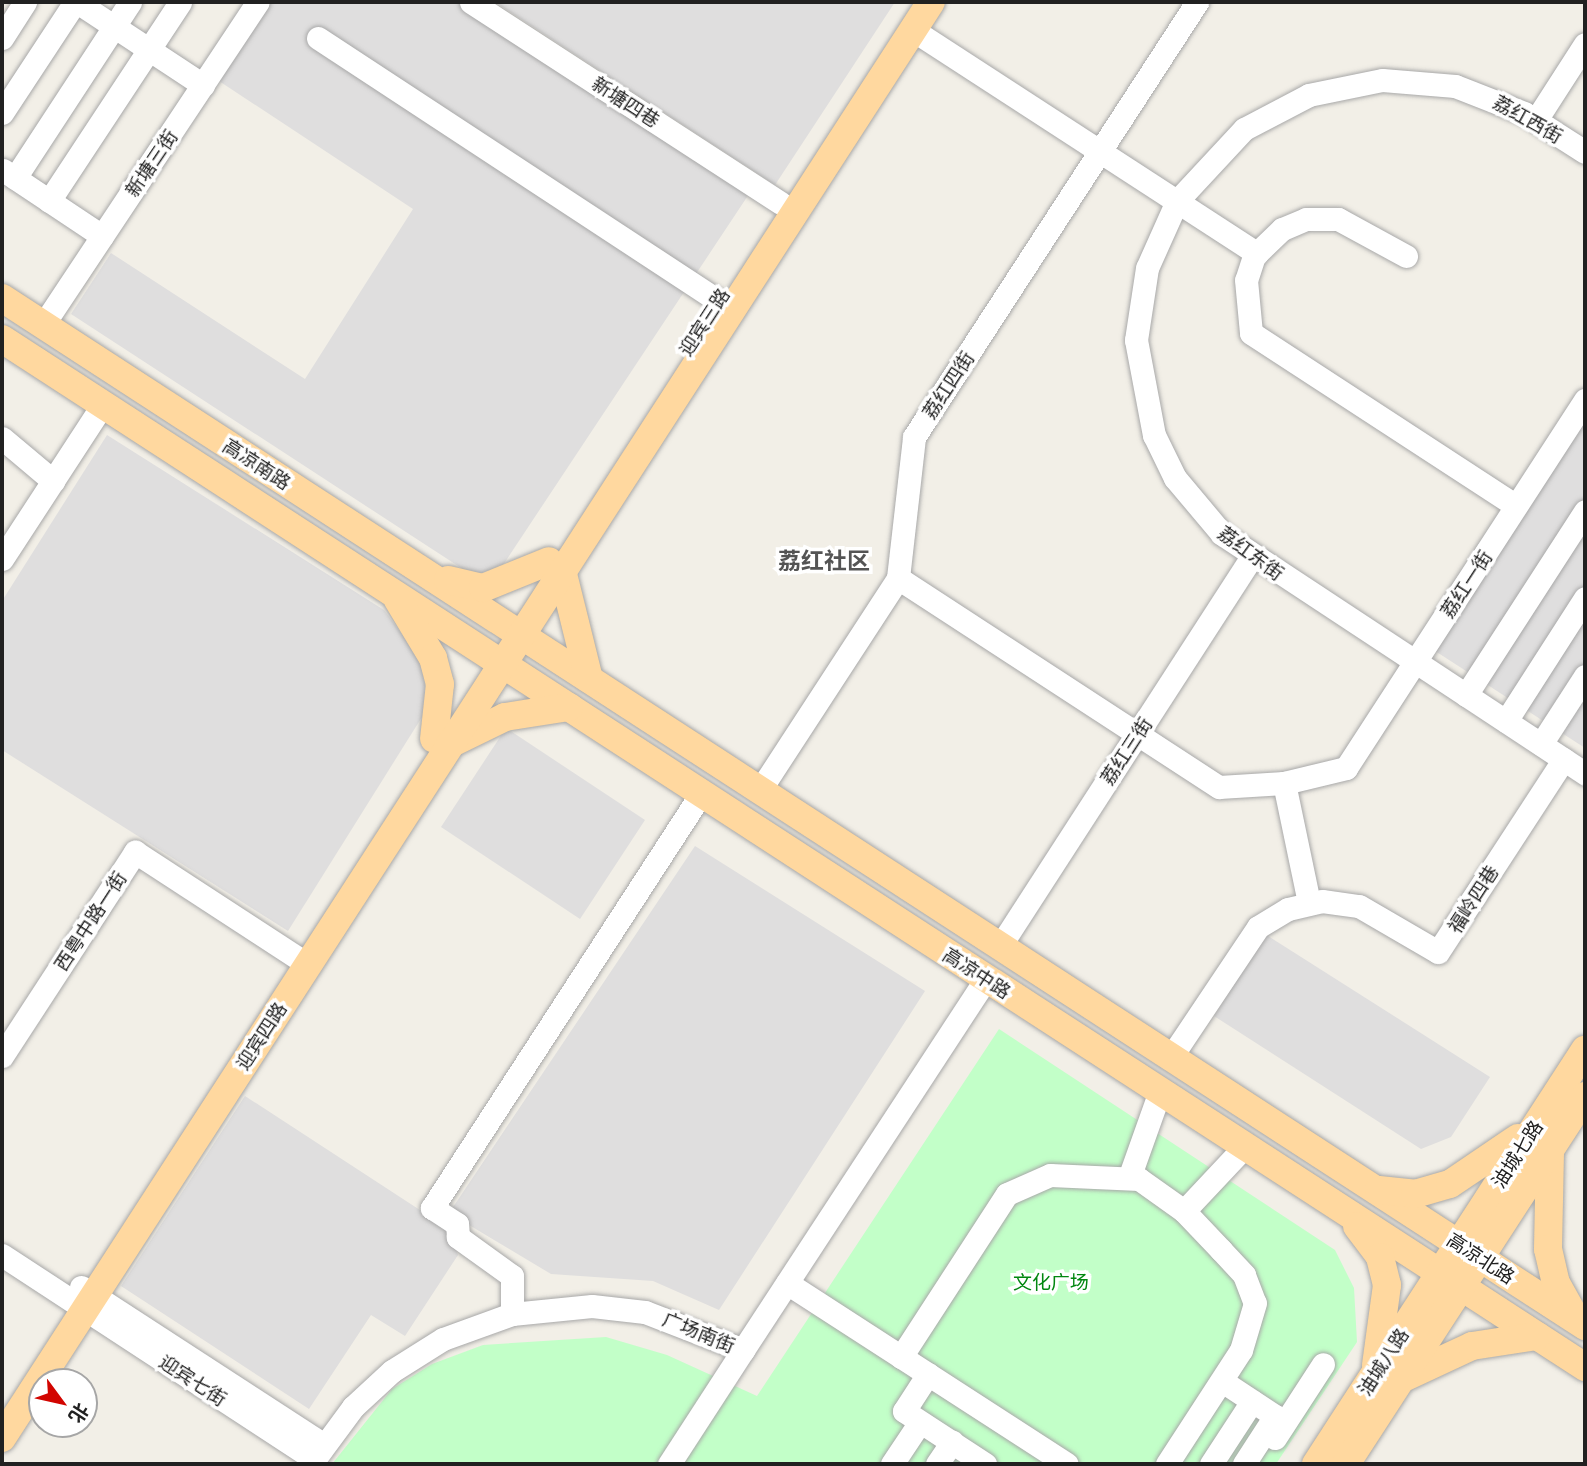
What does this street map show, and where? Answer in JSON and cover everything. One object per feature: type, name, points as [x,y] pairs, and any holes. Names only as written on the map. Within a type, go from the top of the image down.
[{"type":"main road","name":"迎宾三路","points":[[556,565],[718,301],[912,2]]},
{"type":"main road","name":"迎宾三路","points":[[503,644],[931,2]]},
{"type":"main road","name":"高凉南路","points":[[2,298],[415,566],[503,644]]},
{"type":"main road","name":"高凉南路","points":[[2,339],[394,594],[503,644]]},
{"type":"main road","points":[[304,535],[323,506]]},
{"type":"main road","points":[[415,566],[467,589],[509,582],[556,565],[589,679]]},
{"type":"main road","points":[[394,594],[433,658],[440,702],[442,742],[505,717],[569,707]]},
{"type":"main road","name":"高凉中路","points":[[503,644],[589,679],[1376,1190]]},
{"type":"main road","name":"高凉中路","points":[[503,644],[569,707],[1347,1213],[1460,1265]]},
{"type":"main road","name":"迎宾四路","points":[[2,1438],[83,1298],[503,644]]},
{"type":"main road","points":[[661,767],[680,738]]},
{"type":"main road","name":"油城七路","points":[[1460,1265],[1539,1121],[1585,1049]]},
{"type":"main road","name":"油城七路","points":[[1460,1265],[1550,1150],[1585,1096]]},
{"type":"main road","points":[[1376,1190],[1415,1194],[1450,1184],[1539,1121]]},
{"type":"main road","points":[[1271,1163],[1290,1135]]},
{"type":"main road","points":[[1550,1150],[1548,1249],[1556,1283],[1581,1324]]},
{"type":"main road","name":"高凉北路","points":[[1376,1190],[1537,1336],[1585,1367]]},
{"type":"main road","points":[[1347,1213],[1380,1257],[1387,1285],[1388,1377],[1472,1346],[1537,1336]]},
{"type":"main road","name":"高凉北路","points":[[1460,1265],[1581,1324]]},
{"type":"main road","name":"油城八路","points":[[1316,1464],[1388,1377],[1460,1265]]},
{"type":"main road","name":"迎宾四路","points":[[2,1409],[83,1298]]},
{"type":"main road","name":"油城八路","points":[[1346,1464],[1388,1377]]},
{"type":"street","points":[[2,38],[25,2]]},
{"type":"street","points":[[2,113],[76,2],[203,85]]},
{"type":"street","points":[[102,236],[8,174],[130,2]]},
{"type":"street","points":[[49,201],[180,2]]},
{"type":"street","name":"新塘三街","points":[[43,325],[258,2]]},
{"type":"street","name":"新塘四巷","points":[[471,2],[781,203]]},
{"type":"street","name":"荔红四街","points":[[760,790],[898,578],[914,438],[1197,2]]},
{"type":"street","points":[[913,30],[1257,253]]},
{"type":"street","points":[[318,38],[718,301]]},
{"type":"street","points":[[1536,120],[1585,44]]},
{"type":"street","name":"荔红西街","points":[[1177,201],[1244,129],[1333,88],[1431,82],[1479,93],[1536,120],[1585,152]]},
{"type":"street","name":"荔红东街","points":[[1177,201],[1141,291],[1140,388],[1175,478],[1205,517],[1252,556],[1585,773]]},
{"type":"street","points":[[1406,256],[1353,224],[1321,217],[1282,229],[1257,253],[1246,279],[1251,333],[1516,506]]},
{"type":"street","name":"荔红一街","points":[[1284,783],[1346,768],[1585,400]]},
{"type":"street","points":[[2,559],[103,404]]},
{"type":"street","points":[[2,438],[53,481]]},
{"type":"street","points":[[1466,695],[1585,511]]},
{"type":"street","name":"荔红三街","points":[[1000,946],[1252,556]]},
{"type":"street","points":[[898,578],[1219,787],[1284,783],[1309,903]]},
{"type":"street","points":[[1506,721],[1585,598]]},
{"type":"street","points":[[1541,744],[1585,676]]},
{"type":"street","name":"福岭四巷","points":[[1171,1057],[1258,927],[1309,903],[1359,906],[1438,952],[1564,759]]},
{"type":"street","points":[[512,1314],[512,1276],[458,1237],[457,1224],[432,1208],[701,793]]},
{"type":"street","name":"西粤中路一街","points":[[2,1056],[135,852],[301,960]]},
{"type":"street","name":"广场南街","points":[[316,1456],[372,1388],[414,1355],[512,1314],[578,1306],[645,1312],[743,1350],[986,978]]},
{"type":"street","points":[[1129,1178],[1160,1091]]},
{"type":"street","points":[[1184,1211],[1245,1146]]},
{"type":"street","points":[[901,1357],[1007,1194],[1050,1175],[1129,1178],[1184,1211],[1244,1275],[1255,1303],[1253,1326],[1222,1381],[1167,1464]]},
{"type":"street","name":"迎宾七街","points":[[2,1255],[83,1298],[316,1456]]},
{"type":"street","points":[[787,1283],[1067,1464]]},
{"type":"street","points":[[669,1464],[743,1350]]},
{"type":"street","points":[[1251,1463],[1323,1364]]},
{"type":"street","points":[[928,1374],[904,1411],[985,1464]]},
{"type":"street","points":[[1222,1381],[1275,1416],[1251,1463]]},
{"type":"street","points":[[1211,1464],[1252,1401]]},
{"type":"street","points":[[892,1464],[920,1422]]},
{"type":"street","points":[[1194,1423],[1251,1463]]},
{"type":"street","points":[[937,1464],[952,1442]]},
{"type":"shaded area","points":[[271,2],[456,2],[749,194],[501,568],[472,575],[71,314],[111,253],[305,379],[413,209],[219,81]]},
{"type":"shaded area","points":[[495,2],[895,2],[775,185]]},
{"type":"shaded area","points":[[1585,413],[1585,748],[1432,649]]},
{"type":"shaded area","points":[[107,435],[384,610],[423,663],[427,709],[288,931],[2,750],[2,601]]},
{"type":"shaded area","points":[[506,728],[645,820],[580,919],[441,827]]},
{"type":"shaded area","points":[[695,846],[925,991],[719,1310],[653,1281],[551,1274],[449,1213]]},
{"type":"shaded area","points":[[1265,934],[1490,1077],[1451,1137],[1421,1149],[1214,1016]]},
{"type":"shaded area","points":[[245,1096],[449,1229],[458,1255],[405,1336],[371,1315],[309,1409],[121,1286]]},
{"type":"green space","name":"文化广场","points":[[999,1029],[1335,1250],[1354,1288],[1357,1342],[1276,1464],[332,1464],[392,1389],[432,1364],[483,1345],[606,1337],[667,1355],[757,1396]]},
{"type":"district","name":"荔红社区","points":[[824,560]]}]
